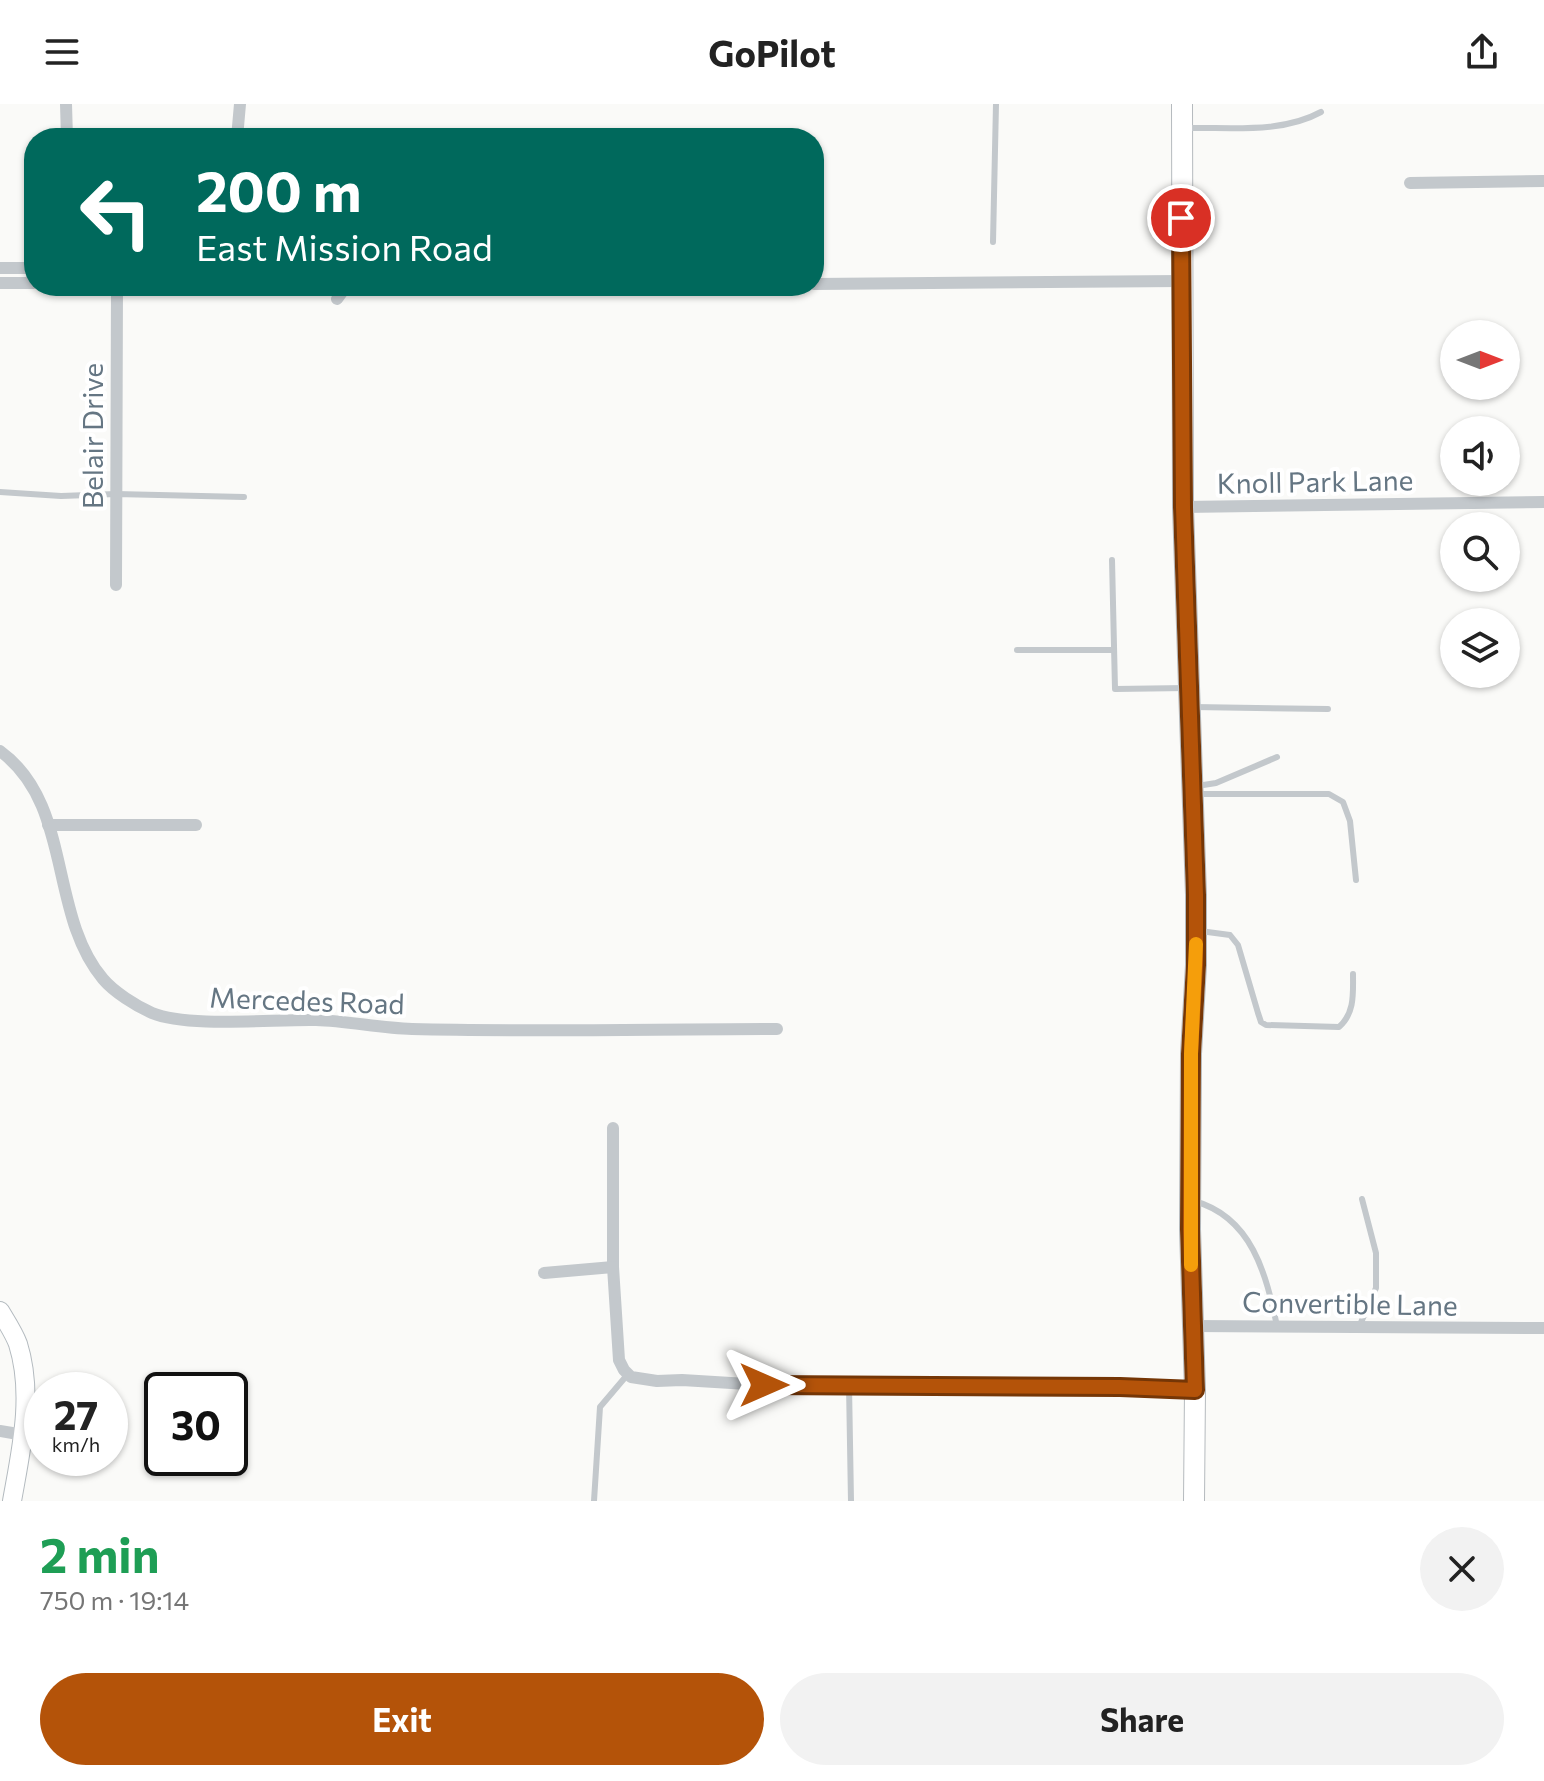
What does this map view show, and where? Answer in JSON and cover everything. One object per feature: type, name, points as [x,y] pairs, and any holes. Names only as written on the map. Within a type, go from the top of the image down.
[{"type":"main road","points":[[1182,104],[1183,507],[1196,931],[1191,1054],[1194,1501]]},
{"type":"street","points":[[66,104],[67,128]]},
{"type":"street","points":[[238,128],[240,104]]},
{"type":"street","points":[[1410,183],[1544,181]]},
{"type":"street","points":[[0,268],[24,268]]},
{"type":"street","points":[[824,284],[1181,281]]},
{"type":"street","points":[[0,283],[24,283]]},
{"type":"street","name":"Belair Drive","points":[[116,585],[117,296]]},
{"type":"street","name":"Knoll Park Lane","points":[[1183,507],[1544,502]]},
{"type":"street","name":"Mercedes Road","points":[[0,751],[17,763],[40,801],[79,941],[103,979],[120,994],[153,1014],[190,1020],[319,1020],[410,1029],[777,1029]]},
{"type":"street","points":[[48,825],[196,825]]},
{"type":"street","points":[[613,1128],[613,1267],[619,1360],[631,1377],[657,1381],[764,1385],[1195,1390]]},
{"type":"street","points":[[544,1273],[613,1267]]},
{"type":"street","points":[[0,1311],[17,1343],[24,1377]]},
{"type":"street","name":"Convertible Lane","points":[[1193,1326],[1544,1328]]},
{"type":"street","points":[[0,1431],[24,1435],[12,1501]]},
{"type":"lane","points":[[993,242],[996,104]]},
{"type":"lane","points":[[1182,128],[1280,127],[1302,122],[1321,112]]},
{"type":"lane","points":[[0,492],[61,496],[244,497]]},
{"type":"lane","points":[[1112,560],[1115,689],[1328,709]]},
{"type":"lane","points":[[1017,650],[1114,650]]},
{"type":"lane","points":[[1193,790],[1277,757]]},
{"type":"lane","points":[[1193,790],[1329,794],[1343,802],[1350,821],[1356,880]]},
{"type":"lane","points":[[1196,931],[1230,935],[1238,945],[1261,1022],[1266,1025],[1339,1027],[1347,1021],[1352,1007],[1353,974]]},
{"type":"lane","points":[[1359,1327],[1376,1288],[1376,1253],[1362,1199]]},
{"type":"lane","points":[[1191,1200],[1211,1205],[1231,1219],[1252,1244],[1266,1276],[1277,1326]]},
{"type":"lane","points":[[594,1501],[600,1407],[628,1374]]},
{"type":"lane","points":[[849,1385],[851,1501]]},
{"type":"slow traffic","points":[[1191,1265],[1191,1054],[1196,944]]},
{"type":"route","points":[[764,1385],[1195,1390],[1190,1229],[1196,895],[1183,507],[1181,218]]}]
